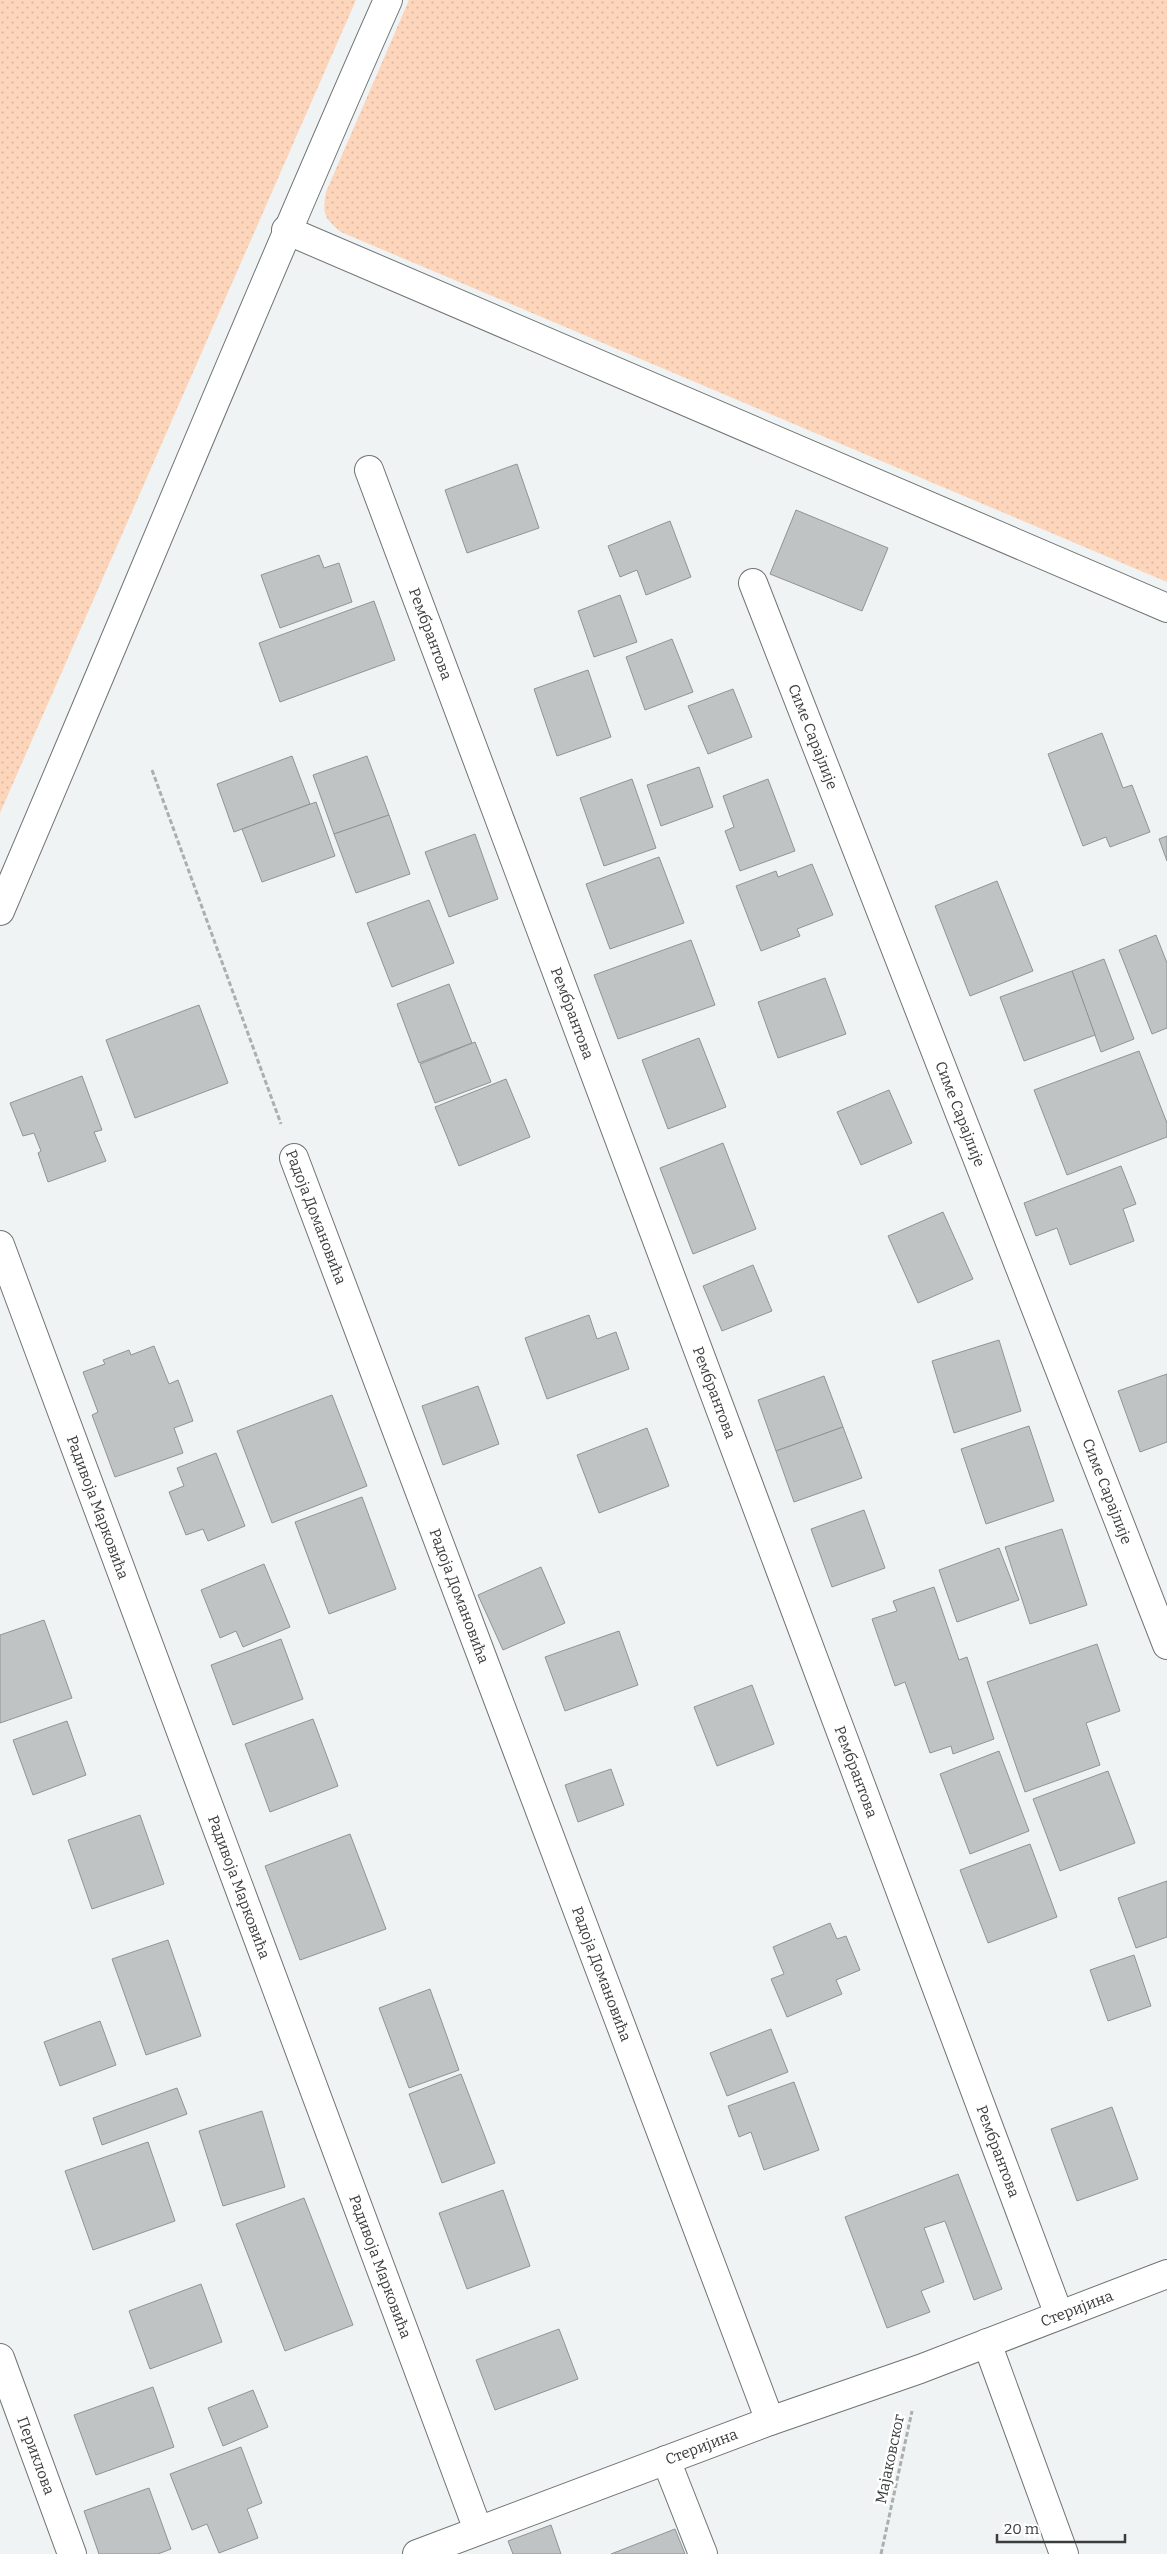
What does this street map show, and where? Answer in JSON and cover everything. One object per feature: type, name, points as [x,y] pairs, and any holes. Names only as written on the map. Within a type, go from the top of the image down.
[{"type":"street","points":[[0,911],[147,567],[286,230],[388,0]]},
{"type":"street","points":[[286,230],[1167,608]]},
{"type":"street","name":"Рембрантова","points":[[369,470],[1059,2315]]},
{"type":"street","name":"Симе Сарајлије","points":[[753,583],[1167,1646]]},
{"type":"street","name":"Радоја Домановића","points":[[294,1158],[770,2421]]},
{"type":"street","name":"Радивоја Марковића","points":[[0,1245],[478,2530]]},
{"type":"street","name":"Стеријина","points":[[416,2554],[770,2421],[920,2369],[1167,2274]]},
{"type":"street","points":[[987,2343],[1064,2554]]},
{"type":"street","name":"Периклова","points":[[0,2358],[72,2554]]},
{"type":"street","points":[[666,2460],[703,2554]]},
{"type":"path","name":"Радоја Домановића","points":[[152,770],[294,1158]]},
{"type":"path","name":"Мајаковског","points":[[881,2554],[920,2369]]},
{"type":"shaded area","points":[[0,0],[356,0],[0,813]]},
{"type":"shaded area","points":[[409,0],[1167,0],[1167,582],[341,232],[331,223],[326,215],[324,206],[326,192]]},
{"type":"building","points":[[517,464],[539,528],[467,553],[445,490]]},
{"type":"building","points":[[796,510],[888,548],[862,611],[770,574]]},
{"type":"building","points":[[670,521],[691,577],[646,595],[637,570],[620,577],[608,546]]},
{"type":"building","points":[[319,555],[324,568],[339,563],[352,602],[280,628],[261,575]]},
{"type":"building","points":[[620,595],[637,642],[594,657],[578,611]]},
{"type":"building","points":[[374,601],[395,660],[280,702],[259,643]]},
{"type":"building","points":[[672,639],[693,692],[645,710],[626,657]]},
{"type":"building","points":[[588,670],[611,737],[557,756],[534,689]]},
{"type":"building","points":[[733,689],[752,737],[708,754],[688,706]]},
{"type":"building","points":[[1102,733],[1123,788],[1132,785],[1150,832],[1110,847],[1106,837],[1083,846],[1048,754]]},
{"type":"building","points":[[292,756],[310,804],[234,832],[217,784]]},
{"type":"building","points":[[367,756],[389,815],[334,834],[313,775]]},
{"type":"building","points":[[699,767],[713,807],[661,826],[647,785]]},
{"type":"building","points":[[632,779],[656,848],[604,866],[580,798]]},
{"type":"building","points":[[768,779],[795,851],[740,871],[725,831],[734,827],[723,796]]},
{"type":"building","points":[[316,802],[335,856],[262,882],[242,829]]},
{"type":"building","points":[[389,815],[410,874],[356,893],[334,834]]},
{"type":"building","points":[[475,834],[498,899],[449,917],[425,852]]},
{"type":"building","points":[[1167,836],[1167,861],[1159,839]]},
{"type":"building","points":[[659,857],[684,923],[610,949],[586,884]]},
{"type":"building","points":[[812,864],[833,915],[797,929],[800,936],[761,951],[736,886],[776,871],[778,877]]},
{"type":"building","points":[[997,881],[1033,971],[970,996],[935,906]]},
{"type":"building","points":[[429,900],[454,963],[392,987],[367,923]]},
{"type":"building","points":[[1156,935],[1167,963],[1167,1028],[1152,1034],[1119,950]]},
{"type":"building","points":[[691,940],[715,1005],[618,1039],[594,975]]},
{"type":"building","points":[[1104,959],[1134,1039],[1101,1052],[1072,971]]},
{"type":"building","points":[[1072,971],[1095,1035],[1024,1061],[1000,997]]},
{"type":"building","points":[[825,978],[846,1034],[778,1058],[758,1002]]},
{"type":"building","points":[[449,984],[472,1043],[419,1063],[397,1004]]},
{"type":"building","points":[[199,1005],[228,1083],[135,1118],[106,1040]]},
{"type":"building","points":[[699,1038],[726,1107],[668,1129],[642,1060]]},
{"type":"building","points":[[475,1042],[491,1082],[435,1103],[420,1064]]},
{"type":"building","points":[[1139,1051],[1167,1123],[1167,1137],[1067,1175],[1034,1090]]},
{"type":"building","points":[[82,1076],[102,1130],[94,1132],[106,1161],[48,1182],[38,1153],[41,1151],[34,1133],[23,1136],[10,1103]]},
{"type":"building","points":[[506,1079],[530,1137],[459,1166],[435,1107]]},
{"type":"building","points":[[889,1090],[912,1143],[861,1165],[837,1112]]},
{"type":"building","points":[[723,1143],[756,1229],[693,1254],[660,1168]]},
{"type":"building","points":[[1121,1166],[1136,1204],[1123,1209],[1134,1241],[1070,1265],[1057,1228],[1036,1236],[1024,1203]]},
{"type":"building","points":[[943,1212],[973,1279],[918,1303],[888,1236]]},
{"type":"building","points":[[753,1265],[772,1311],[722,1331],[703,1286]]},
{"type":"building","points":[[589,1315],[597,1339],[616,1332],[629,1369],[547,1399],[525,1338]]},
{"type":"building","points":[[999,1340],[1021,1411],[954,1433],[932,1361]]},
{"type":"building","points":[[154,1346],[169,1384],[178,1380],[193,1421],[174,1428],[183,1453],[115,1477],[92,1415],[98,1412],[83,1372],[105,1364],[103,1360],[129,1350],[131,1355]]},
{"type":"building","points":[[1167,1374],[1167,1442],[1140,1452],[1118,1391]]},
{"type":"building","points":[[824,1376],[843,1427],[776,1451],[758,1400]]},
{"type":"building","points":[[478,1386],[499,1444],[443,1465],[422,1406]]},
{"type":"building","points":[[332,1395],[367,1486],[272,1523],[237,1431]]},
{"type":"building","points":[[1029,1426],[1054,1501],[986,1524],[961,1449]]},
{"type":"building","points":[[843,1427],[862,1478],[794,1502],[776,1451]]},
{"type":"building","points":[[647,1428],[669,1486],[599,1513],[577,1455]]},
{"type":"building","points":[[216,1453],[245,1526],[208,1541],[203,1529],[186,1535],[169,1492],[184,1486],[177,1468]]},
{"type":"building","points":[[362,1497],[396,1589],[329,1614],[295,1522]]},
{"type":"building","points":[[864,1510],[885,1568],[832,1587],[811,1529]]},
{"type":"building","points":[[1062,1529],[1087,1605],[1030,1624],[1005,1547]]},
{"type":"building","points":[[999,1548],[1019,1600],[957,1622],[939,1570]]},
{"type":"building","points":[[264,1564],[290,1627],[243,1647],[236,1631],[220,1638],[201,1590]]},
{"type":"building","points":[[541,1567],[565,1623],[503,1650],[478,1595]]},
{"type":"building","points":[[934,1587],[959,1660],[967,1657],[994,1739],[953,1754],[951,1746],[930,1753],[905,1682],[895,1686],[872,1619],[897,1611],[893,1601]]},
{"type":"building","points":[[44,1620],[72,1698],[0,1723],[0,1635]]},
{"type":"building","points":[[619,1631],[638,1685],[565,1711],[545,1657]]},
{"type":"building","points":[[281,1639],[303,1699],[233,1725],[211,1665]]},
{"type":"building","points":[[1097,1644],[1120,1711],[1086,1723],[1100,1765],[1025,1792],[987,1682]]},
{"type":"building","points":[[752,1685],[774,1744],[717,1766],[694,1707]]},
{"type":"building","points":[[313,1719],[338,1786],[270,1812],[245,1744]]},
{"type":"building","points":[[67,1721],[86,1775],[33,1795],[13,1740]]},
{"type":"building","points":[[999,1751],[1029,1831],[970,1854],[940,1774]]},
{"type":"building","points":[[611,1769],[624,1805],[578,1822],[565,1785]]},
{"type":"building","points":[[1108,1771],[1135,1843],[1060,1871],[1033,1799]]},
{"type":"building","points":[[140,1815],[164,1884],[92,1909],[68,1840]]},
{"type":"building","points":[[350,1834],[386,1929],[300,1960],[265,1866]]},
{"type":"building","points":[[1030,1844],[1057,1917],[988,1943],[960,1870]]},
{"type":"building","points":[[1167,1881],[1167,1937],[1136,1948],[1118,1898]]},
{"type":"building","points":[[830,1923],[837,1939],[846,1936],[860,1970],[836,1980],[842,1994],[787,2017],[771,1979],[784,1974],[773,1947]]},
{"type":"building","points":[[168,1940],[201,2036],[146,2055],[112,1959]]},
{"type":"building","points":[[1134,1955],[1151,2006],[1108,2021],[1090,1970]]},
{"type":"building","points":[[430,1989],[459,2070],[409,2088],[379,2008]]},
{"type":"building","points":[[100,2021],[116,2065],[60,2086],[44,2042]]},
{"type":"building","points":[[771,2029],[788,2072],[727,2096],[710,2053]]},
{"type":"building","points":[[461,2074],[495,2163],[442,2183],[409,2094]]},
{"type":"building","points":[[794,2082],[819,2150],[764,2170],[751,2132],[739,2137],[728,2106]]},
{"type":"building","points":[[177,2088],[187,2114],[102,2145],[93,2118]]},
{"type":"building","points":[[1112,2107],[1138,2179],[1077,2201],[1051,2129]]},
{"type":"building","points":[[262,2111],[285,2187],[223,2206],[199,2131]]},
{"type":"building","points":[[148,2142],[175,2221],[93,2250],[65,2171]]},
{"type":"building","points":[[958,2174],[1002,2289],[974,2300],[945,2221],[924,2228],[944,2282],[921,2291],[930,2312],[887,2328],[845,2217]]},
{"type":"building","points":[[503,2190],[530,2266],[467,2289],[439,2213]]},
{"type":"building","points":[[304,2198],[353,2325],[285,2351],[236,2224]]},
{"type":"building","points":[[201,2284],[222,2342],[150,2369],[129,2311]]},
{"type":"building","points":[[559,2329],[578,2379],[495,2410],[476,2360]]},
{"type":"building","points":[[153,2387],[174,2447],[96,2475],[74,2415]]},
{"type":"building","points":[[253,2390],[268,2427],[223,2446],[208,2408]]},
{"type":"building","points":[[241,2447],[262,2503],[247,2509],[258,2538],[219,2553],[207,2524],[192,2530],[170,2474]]},
{"type":"building","points":[[149,2488],[171,2549],[158,2554],[99,2554],[84,2511]]},
{"type":"building","points":[[551,2525],[561,2554],[513,2554],[508,2541]]},
{"type":"building","points":[[675,2529],[685,2554],[611,2554]]}]
